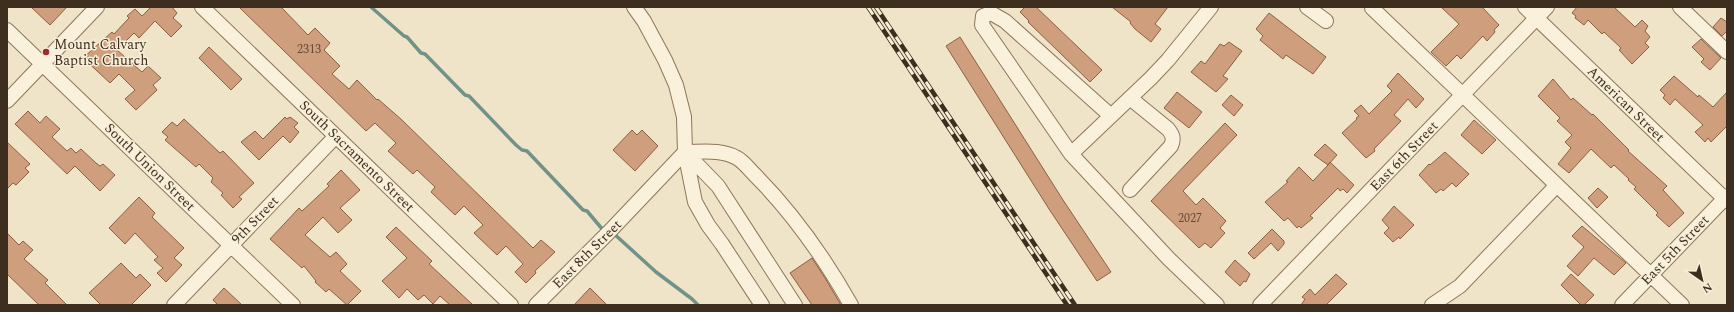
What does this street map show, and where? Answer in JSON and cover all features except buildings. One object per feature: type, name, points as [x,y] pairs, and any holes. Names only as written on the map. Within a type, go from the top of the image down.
[{"type":"street","points":[[7,101],[97,7]]},
{"type":"street","name":"South Sacramento Street","points":[[202,7],[511,305]]},
{"type":"street","points":[[634,7],[665,60],[676,85],[684,117],[685,152],[695,202],[708,225],[762,305]]},
{"type":"street","points":[[1071,154],[1151,78],[1210,7]]},
{"type":"street","points":[[1307,7],[1326,21]]},
{"type":"street","name":"American Street","points":[[1525,7],[1726,198]]},
{"type":"street","name":"East 6th Street","points":[[1260,305],[1547,7]]},
{"type":"street","points":[[1680,7],[1727,52]]},
{"type":"street","points":[[1372,8],[1682,305]]},
{"type":"street","points":[[1111,116],[1005,21],[991,13],[983,16],[982,24],[1071,154],[1169,259],[1217,305]]},
{"type":"street","name":"South Union Street","points":[[7,30],[293,305]]},
{"type":"street","points":[[1130,98],[1168,129],[1173,140],[1171,146],[1130,190]]},
{"type":"street","name":"9th Street","points":[[174,305],[336,136]]},
{"type":"street","points":[[685,152],[721,151],[738,158],[761,181],[800,229],[840,285],[851,305]]},
{"type":"street","points":[[685,152],[718,186],[795,305]]},
{"type":"street","name":"East 8th Street","points":[[536,305],[582,260],[685,152]]},
{"type":"street","points":[[1432,305],[1460,286],[1557,185]]},
{"type":"street","name":"East 5th Street","points":[[1622,305],[1726,198]]},
{"type":"waterway","points":[[371,7],[407,37],[421,53],[425,54],[465,95],[469,96],[516,145],[522,150],[527,151],[583,210],[587,211],[603,230],[606,231]]},
{"type":"waterway","points":[[612,232],[656,272],[698,305]]},
{"type":"railway","points":[[868,7],[1067,305]]},
{"type":"railway","points":[[876,7],[1075,305]]},
{"type":"place","name":"Mount Calvary Baptist Church","points":[[46,52]]}]
